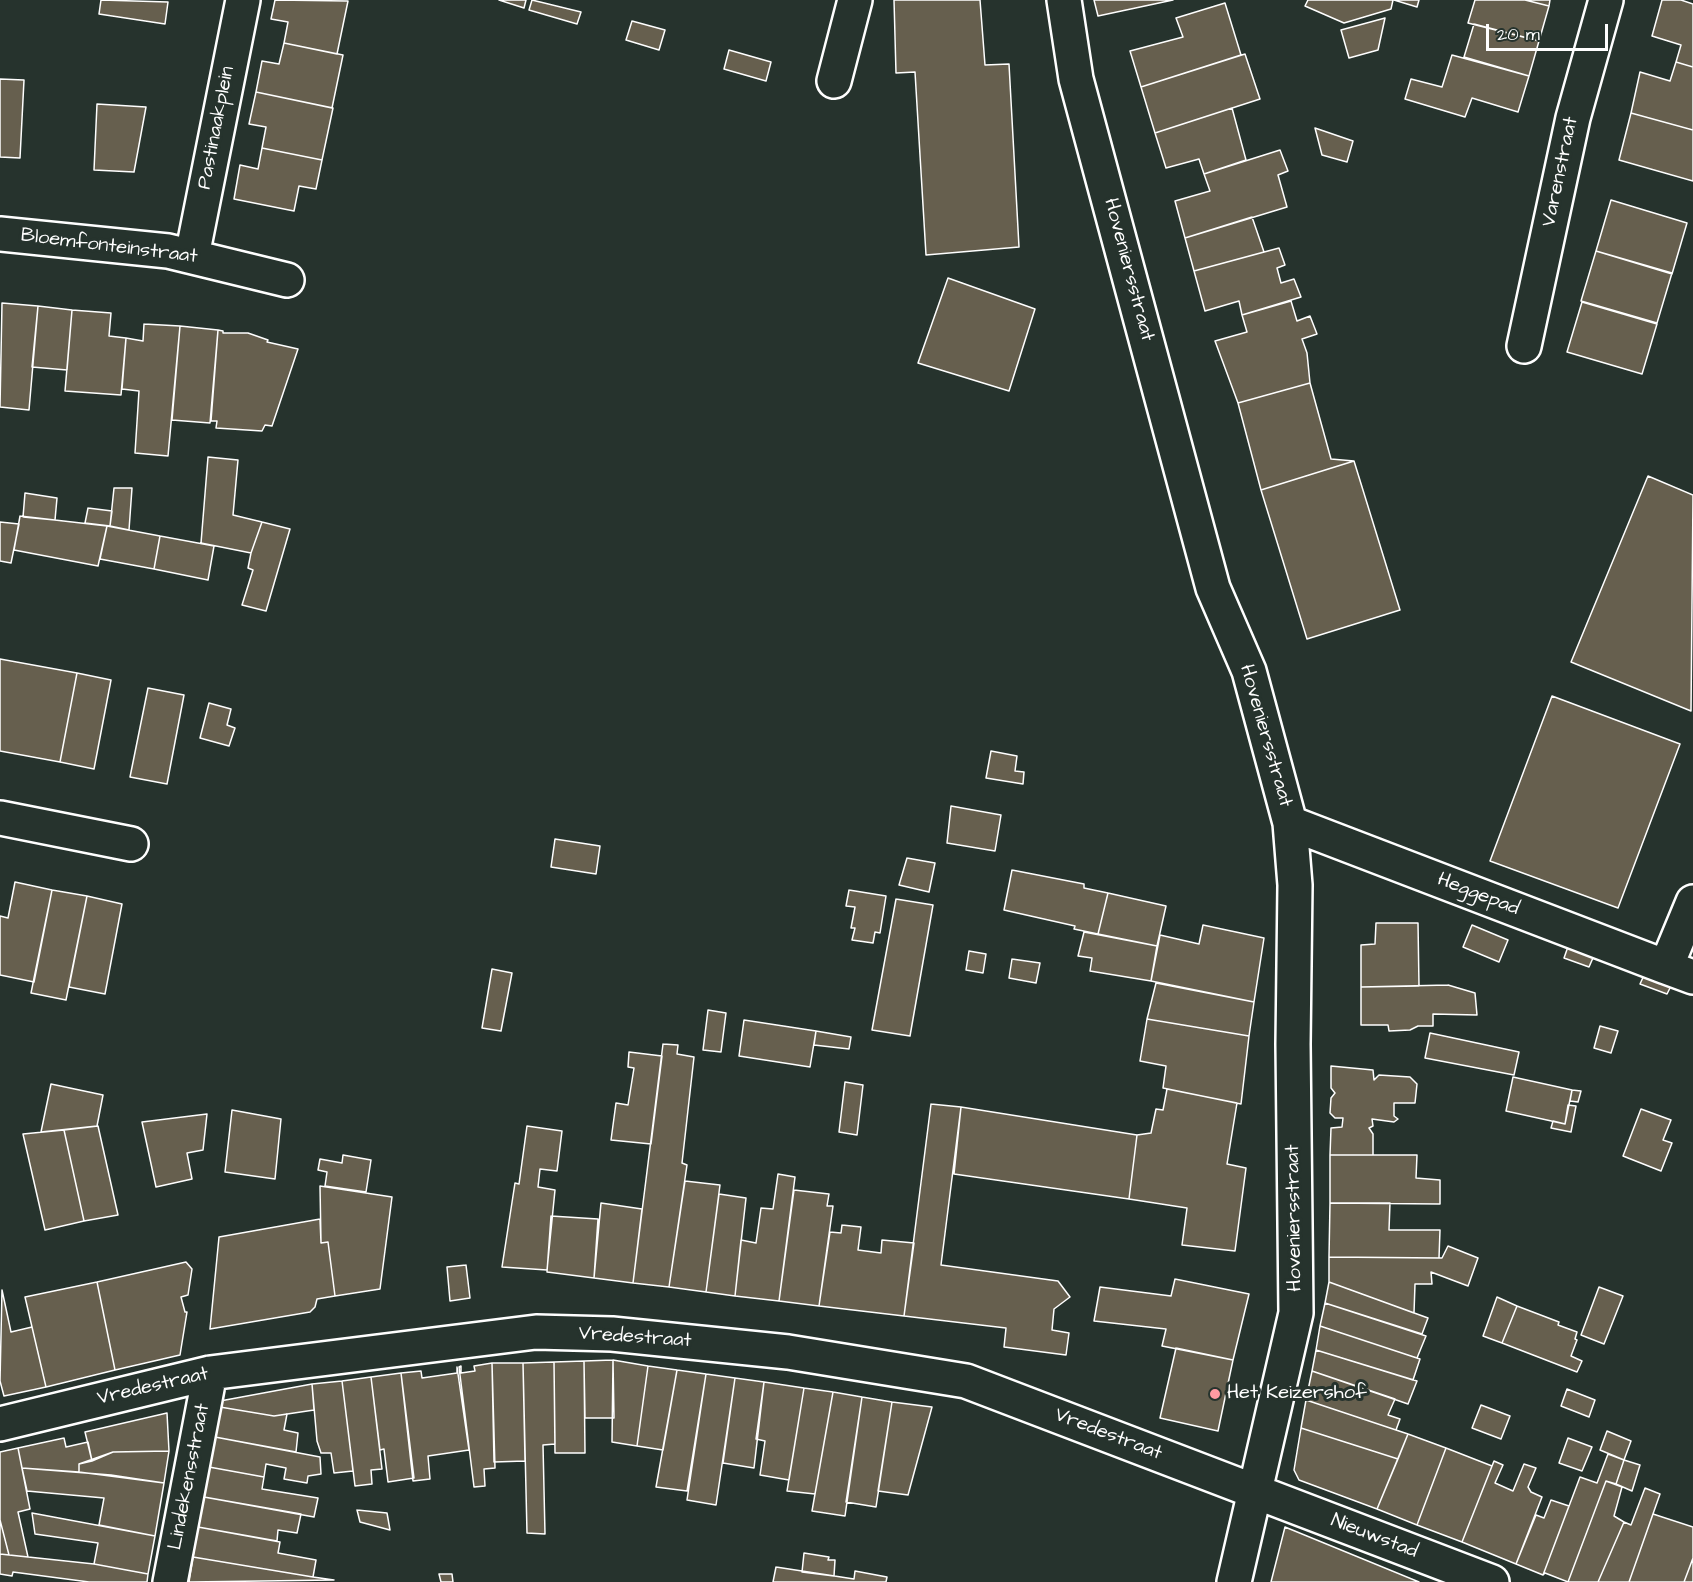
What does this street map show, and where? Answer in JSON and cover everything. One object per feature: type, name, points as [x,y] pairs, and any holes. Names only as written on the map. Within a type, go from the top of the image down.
[{"type":"street","name":"Pastinaakplein","points":[[192,256],[243,0]]},
{"type":"street","points":[[834,81],[855,0]]},
{"type":"street","name":"Hoveniersstraat","points":[[1064,0],[1076,79],[1213,588],[1249,671],[1290,823],[1295,885],[1293,1044],[1296,1313],[1234,1582]]},
{"type":"street","name":"Varenstraat","points":[[1524,346],[1573,118],[1606,0]]},
{"type":"street","name":"Bloemfonteinstraat","points":[[0,234],[168,251],[287,280]]},
{"type":"street","points":[[0,819],[131,844]]},
{"type":"street","name":"Heggepad","points":[[1290,823],[1680,972],[1693,902]]},
{"type":"street","name":"Vredestraat","points":[[0,1424],[210,1373],[536,1332],[612,1334],[788,1352],[966,1381],[1256,1491]]},
{"type":"street","name":"Lindekensstraat","points":[[170,1582],[210,1373]]},
{"type":"street","name":"Nieuwstad","points":[[1256,1491],[1492,1582]]},
{"type":"building","points":[[101,0],[168,2],[165,24],[99,14]]},
{"type":"building","points":[[275,0],[348,1],[337,54],[284,43],[288,22],[271,19]]},
{"type":"building","points":[[499,0],[526,0],[524,8]]},
{"type":"building","points":[[532,0],[581,12],[577,24],[529,10]]},
{"type":"building","points":[[894,0],[980,0],[985,65],[1009,64],[1019,247],[926,255],[915,72],[896,73]]},
{"type":"building","points":[[1094,0],[1173,0],[1098,16]]},
{"type":"building","points":[[1308,0],[1393,0],[1391,9],[1344,23],[1305,6]]},
{"type":"building","points":[[1394,0],[1419,0],[1417,7]]},
{"type":"building","points":[[1475,0],[1525,0],[1549,6],[1539,41],[1468,23]]},
{"type":"building","points":[[1525,0],[1550,0],[1549,6]]},
{"type":"building","points":[[1662,0],[1681,0],[1693,4],[1693,67],[1676,62],[1681,45],[1652,36]]},
{"type":"building","points":[[1225,3],[1241,55],[1141,87],[1130,51],[1183,37],[1176,18]]},
{"type":"building","points":[[1385,18],[1378,50],[1349,58],[1341,30]]},
{"type":"building","points":[[632,21],[665,30],[659,50],[626,40]]},
{"type":"building","points":[[1474,24],[1539,41],[1529,76],[1464,57]]},
{"type":"building","points":[[284,43],[343,55],[332,108],[256,92],[262,61],[279,64]]},
{"type":"building","points":[[729,50],[771,62],[766,81],[724,69]]},
{"type":"building","points":[[1245,54],[1260,99],[1155,133],[1141,87]]},
{"type":"building","points":[[1452,55],[1529,76],[1518,112],[1472,98],[1465,117],[1405,99],[1411,79],[1442,87]]},
{"type":"building","points":[[1676,62],[1693,67],[1693,130],[1631,113],[1640,72],[1670,81]]},
{"type":"building","points":[[0,79],[24,80],[20,158],[0,157]]},
{"type":"building","points":[[256,92],[333,108],[322,160],[262,148],[266,127],[249,124]]},
{"type":"building","points":[[97,104],[146,107],[134,172],[94,170]]},
{"type":"building","points":[[1232,108],[1246,160],[1204,174],[1199,159],[1166,168],[1155,133]]},
{"type":"building","points":[[1631,113],[1693,130],[1693,181],[1619,160]]},
{"type":"building","points":[[1315,128],[1353,141],[1347,162],[1322,155]]},
{"type":"building","points":[[262,148],[322,160],[316,189],[299,186],[294,211],[234,199],[240,165],[258,169]]},
{"type":"building","points":[[1280,150],[1288,171],[1278,175],[1287,207],[1185,238],[1175,201],[1210,191],[1204,174]]},
{"type":"building","points":[[1611,200],[1687,223],[1672,274],[1596,251]]},
{"type":"building","points":[[1252,217],[1264,252],[1194,271],[1185,238]]},
{"type":"building","points":[[1279,248],[1285,265],[1277,268],[1281,283],[1294,279],[1301,297],[1242,315],[1239,301],[1205,311],[1194,271]]},
{"type":"building","points":[[1596,251],[1672,273],[1657,323],[1581,301]]},
{"type":"building","points":[[948,278],[1035,309],[1009,391],[918,363]]},
{"type":"building","points":[[1291,301],[1297,321],[1310,316],[1317,334],[1302,339],[1307,353],[1310,383],[1238,403],[1215,341],[1247,332],[1242,315]]},
{"type":"building","points":[[1582,302],[1657,324],[1642,374],[1567,352]]},
{"type":"building","points":[[2,303],[38,306],[29,410],[0,407]]},
{"type":"building","points":[[38,306],[72,310],[67,370],[32,367]]},
{"type":"building","points":[[72,310],[111,313],[109,336],[126,338],[121,395],[65,391]]},
{"type":"building","points":[[144,324],[180,326],[168,456],[135,453],[139,391],[122,389],[126,338],[143,341]]},
{"type":"building","points":[[180,326],[218,330],[210,423],[172,420]]},
{"type":"building","points":[[218,330],[223,333],[248,333],[268,340],[267,342],[298,349],[272,426],[265,425],[262,431],[216,428],[217,421],[211,421]]},
{"type":"building","points":[[1310,383],[1331,459],[1354,461],[1261,490],[1238,403]]},
{"type":"building","points":[[208,457],[238,460],[233,515],[262,522],[251,553],[201,543]]},
{"type":"building","points":[[1354,461],[1400,610],[1307,639],[1261,490]]},
{"type":"building","points":[[1648,476],[1693,495],[1691,711],[1571,662]]},
{"type":"building","points":[[114,488],[132,488],[129,530],[110,526]]},
{"type":"building","points":[[25,493],[57,498],[55,520],[23,517]]},
{"type":"building","points":[[88,508],[112,511],[110,526],[85,523]]},
{"type":"building","points":[[20,516],[107,526],[98,566],[14,550]]},
{"type":"building","points":[[0,522],[19,524],[11,563],[0,561]]},
{"type":"building","points":[[262,522],[290,529],[266,611],[242,605],[253,570],[248,568],[251,553]]},
{"type":"building","points":[[107,526],[160,536],[154,569],[100,559]]},
{"type":"building","points":[[160,536],[214,546],[208,580],[154,569]]},
{"type":"building","points":[[0,659],[77,673],[60,762],[0,751]]},
{"type":"building","points":[[77,673],[111,680],[94,769],[60,762]]},
{"type":"building","points":[[148,688],[184,695],[167,784],[130,777]]},
{"type":"building","points":[[1552,696],[1680,744],[1618,908],[1490,861]]},
{"type":"building","points":[[209,703],[231,709],[227,725],[235,728],[229,746],[200,738]]},
{"type":"building","points":[[991,751],[1017,756],[1015,771],[1024,772],[1023,784],[986,778]]},
{"type":"building","points":[[951,806],[1001,815],[995,851],[947,843]]},
{"type":"building","points":[[555,839],[600,846],[596,874],[551,867]]},
{"type":"building","points":[[907,858],[935,863],[929,892],[899,885]]},
{"type":"building","points":[[1012,870],[1084,884],[1084,888],[1108,893],[1098,934],[1074,929],[1075,926],[1004,910]]},
{"type":"building","points":[[15,882],[52,890],[34,982],[0,975],[0,916],[8,918]]},
{"type":"building","points":[[52,890],[87,896],[66,1000],[31,993]]},
{"type":"building","points":[[849,890],[886,896],[880,933],[875,932],[873,943],[852,940],[855,928],[851,928],[855,907],[846,906]]},
{"type":"building","points":[[1108,893],[1166,906],[1157,946],[1098,934]]},
{"type":"building","points":[[87,896],[122,904],[105,994],[69,987]]},
{"type":"building","points":[[896,899],[933,905],[910,1036],[872,1030]]},
{"type":"building","points":[[1376,923],[1418,923],[1419,986],[1361,987],[1361,945],[1375,944]]},
{"type":"building","points":[[1203,925],[1264,938],[1254,1002],[1151,981],[1160,935],[1199,944]]},
{"type":"building","points":[[1472,925],[1508,940],[1499,962],[1463,947]]},
{"type":"building","points":[[1084,932],[1157,946],[1151,981],[1090,971],[1092,958],[1078,956]]},
{"type":"building","points":[[1570,941],[1596,951],[1589,967],[1564,958]]},
{"type":"building","points":[[969,951],[986,954],[983,973],[966,970]]},
{"type":"building","points":[[1012,959],[1040,963],[1036,983],[1009,978]]},
{"type":"building","points":[[492,969],[512,973],[501,1031],[482,1028]]},
{"type":"building","points":[[1645,973],[1672,984],[1667,994],[1640,984]]},
{"type":"building","points":[[1156,983],[1254,1002],[1249,1036],[1147,1019]]},
{"type":"building","points":[[1448,985],[1475,993],[1477,1015],[1433,1014],[1433,1026],[1418,1026],[1410,1030],[1389,1031],[1388,1025],[1361,1025],[1361,987]]},
{"type":"building","points":[[708,1010],[726,1013],[721,1052],[703,1050]]},
{"type":"building","points":[[1147,1019],[1249,1036],[1241,1104],[1163,1088],[1166,1066],[1140,1061]]},
{"type":"building","points":[[744,1020],[816,1031],[810,1067],[739,1056]]},
{"type":"building","points":[[1600,1026],[1618,1031],[1611,1053],[1594,1048]]},
{"type":"building","points":[[816,1031],[851,1037],[849,1049],[814,1045]]},
{"type":"building","points":[[1430,1033],[1519,1052],[1514,1075],[1425,1058]]},
{"type":"building","points":[[663,1044],[678,1045],[677,1054],[694,1057],[682,1163],[687,1165],[669,1287],[633,1283]]},
{"type":"building","points":[[629,1052],[662,1056],[651,1144],[611,1140],[616,1103],[628,1105],[634,1068],[628,1067]]},
{"type":"building","points":[[1331,1066],[1373,1070],[1374,1080],[1379,1075],[1410,1077],[1417,1084],[1415,1103],[1394,1103],[1394,1116],[1398,1119],[1394,1122],[1372,1119],[1373,1126],[1369,1128],[1373,1134],[1373,1155],[1330,1155],[1331,1128],[1342,1127],[1343,1118],[1335,1118],[1330,1113],[1331,1098],[1335,1093],[1331,1088]]},
{"type":"building","points":[[1513,1077],[1572,1090],[1565,1124],[1506,1111]]},
{"type":"building","points":[[845,1082],[863,1085],[857,1135],[839,1132]]},
{"type":"building","points":[[51,1084],[103,1095],[97,1126],[41,1132]]},
{"type":"building","points":[[1167,1089],[1237,1103],[1227,1164],[1246,1168],[1235,1251],[1182,1245],[1187,1208],[1129,1199],[1137,1135],[1151,1133],[1156,1109],[1163,1110]]},
{"type":"building","points":[[1572,1090],[1581,1091],[1578,1102],[1570,1101]]},
{"type":"building","points":[[931,1104],[961,1107],[941,1265],[1058,1281],[1070,1297],[1054,1309],[1052,1330],[1069,1333],[1066,1355],[1004,1347],[1006,1328],[904,1316]]},
{"type":"building","points":[[1568,1105],[1576,1106],[1571,1132],[1551,1128],[1553,1121],[1565,1124]]},
{"type":"building","points":[[961,1107],[1137,1135],[1129,1199],[954,1174]]},
{"type":"building","points":[[1641,1109],[1671,1120],[1663,1140],[1672,1143],[1661,1171],[1623,1156]]},
{"type":"building","points":[[232,1110],[281,1119],[275,1179],[225,1172]]},
{"type":"building","points":[[207,1114],[203,1150],[187,1153],[192,1179],[156,1187],[142,1122]]},
{"type":"building","points":[[98,1126],[118,1215],[84,1221],[64,1130]]},
{"type":"building","points":[[527,1126],[562,1131],[557,1171],[540,1169],[538,1187],[555,1190],[547,1270],[502,1267],[515,1183],[519,1184]]},
{"type":"building","points":[[64,1130],[84,1221],[45,1230],[23,1134]]},
{"type":"building","points":[[343,1155],[371,1160],[366,1192],[325,1186],[327,1172],[318,1170],[320,1159],[342,1163]]},
{"type":"building","points":[[1330,1155],[1417,1155],[1416,1178],[1440,1180],[1440,1204],[1330,1203]]},
{"type":"building","points":[[778,1174],[795,1177],[779,1301],[735,1296],[741,1240],[756,1243],[761,1208],[773,1209]]},
{"type":"building","points":[[685,1181],[720,1185],[706,1292],[669,1287]]},
{"type":"building","points":[[320,1186],[392,1197],[380,1289],[335,1296],[328,1242],[321,1243]]},
{"type":"building","points":[[794,1190],[829,1194],[827,1206],[833,1206],[819,1306],[779,1301]]},
{"type":"building","points":[[719,1194],[746,1198],[735,1296],[706,1292]]},
{"type":"building","points":[[601,1203],[642,1209],[633,1283],[594,1278]]},
{"type":"building","points":[[1330,1203],[1390,1203],[1389,1230],[1440,1230],[1439,1258],[1329,1257]]},
{"type":"building","points":[[551,1216],[598,1219],[594,1278],[547,1272]]},
{"type":"building","points":[[320,1219],[321,1243],[328,1242],[335,1296],[317,1299],[315,1307],[310,1312],[210,1329],[219,1237]]},
{"type":"building","points":[[842,1225],[861,1227],[858,1250],[881,1253],[882,1240],[914,1243],[904,1316],[819,1306],[830,1232],[841,1233]]},
{"type":"building","points":[[1448,1246],[1478,1258],[1468,1286],[1431,1272],[1432,1284],[1415,1284],[1414,1313],[1329,1282],[1329,1257],[1442,1258]]},
{"type":"building","points":[[186,1262],[192,1269],[188,1295],[181,1297],[185,1312],[187,1312],[180,1355],[115,1370],[97,1282]]},
{"type":"building","points":[[466,1265],[470,1298],[450,1301],[447,1267]]},
{"type":"building","points":[[1175,1279],[1249,1294],[1233,1360],[1162,1346],[1166,1329],[1094,1321],[1100,1287],[1171,1296]]},
{"type":"building","points":[[97,1282],[115,1370],[46,1387],[25,1297]]},
{"type":"building","points":[[1329,1282],[1428,1318],[1422,1334],[1325,1303]]},
{"type":"building","points":[[1599,1287],[1623,1296],[1604,1344],[1581,1335]]},
{"type":"building","points":[[2,1290],[11,1332],[32,1327],[46,1387],[4,1396],[0,1381]]},
{"type":"building","points":[[1497,1297],[1517,1306],[1502,1343],[1483,1336]]},
{"type":"building","points":[[1325,1303],[1426,1336],[1417,1358],[1320,1326]]},
{"type":"building","points":[[1517,1306],[1559,1322],[1558,1325],[1577,1332],[1575,1339],[1577,1340],[1571,1356],[1582,1361],[1577,1372],[1502,1343]]},
{"type":"building","points":[[1320,1326],[1420,1359],[1413,1380],[1316,1350]]},
{"type":"building","points":[[1176,1348],[1233,1360],[1218,1431],[1160,1418]]},
{"type":"building","points":[[1316,1350],[1417,1381],[1408,1404],[1312,1371]]},
{"type":"building","points":[[613,1360],[614,1418],[585,1418],[584,1361]]},
{"type":"building","points":[[613,1360],[648,1366],[637,1446],[612,1442]]},
{"type":"building","points":[[584,1361],[585,1453],[555,1453],[554,1362]]},
{"type":"building","points":[[554,1362],[555,1444],[543,1445],[545,1534],[527,1533],[523,1363]]},
{"type":"building","points":[[492,1363],[495,1468],[484,1469],[485,1486],[474,1487],[459,1367],[461,1366],[461,1373],[475,1371],[474,1366]]},
{"type":"building","points":[[492,1363],[523,1363],[525,1461],[494,1462]]},
{"type":"building","points":[[648,1366],[677,1370],[663,1450],[637,1446]]},
{"type":"building","points":[[457,1367],[469,1450],[428,1456],[430,1479],[413,1481],[401,1373],[421,1371],[422,1378],[457,1373]]},
{"type":"building","points":[[677,1370],[706,1374],[687,1491],[656,1487]]},
{"type":"building","points":[[1312,1371],[1395,1399],[1388,1415],[1400,1419],[1396,1430],[1306,1400]]},
{"type":"building","points":[[401,1373],[414,1478],[388,1482],[384,1449],[380,1450],[371,1377]]},
{"type":"building","points":[[706,1374],[735,1378],[716,1505],[687,1500]]},
{"type":"building","points":[[371,1377],[382,1469],[371,1470],[372,1484],[355,1486],[342,1381]]},
{"type":"building","points":[[735,1378],[764,1382],[754,1468],[723,1463]]},
{"type":"building","points":[[342,1381],[353,1471],[334,1473],[331,1453],[321,1453],[317,1441],[312,1384]]},
{"type":"building","points":[[764,1382],[804,1388],[789,1480],[760,1475],[765,1441],[756,1439]]},
{"type":"building","points":[[312,1384],[314,1410],[274,1416],[220,1407],[220,1401]]},
{"type":"building","points":[[804,1388],[833,1392],[815,1494],[787,1491]]},
{"type":"building","points":[[1567,1389],[1595,1400],[1589,1417],[1561,1406]]},
{"type":"building","points":[[833,1392],[862,1397],[845,1516],[812,1511]]},
{"type":"building","points":[[862,1397],[892,1402],[876,1507],[846,1502]]},
{"type":"building","points":[[1306,1400],[1408,1434],[1398,1459],[1301,1428]]},
{"type":"building","points":[[892,1402],[932,1407],[908,1495],[878,1491]]},
{"type":"building","points":[[1481,1405],[1510,1416],[1501,1439],[1472,1428]]},
{"type":"building","points":[[220,1407],[274,1416],[287,1414],[284,1430],[298,1433],[296,1452],[215,1437]]},
{"type":"building","points":[[167,1413],[169,1451],[113,1452],[92,1461],[85,1432]]},
{"type":"building","points":[[1301,1428],[1398,1459],[1377,1509],[1299,1480],[1294,1470]]},
{"type":"building","points":[[1607,1431],[1631,1441],[1624,1460],[1600,1450]]},
{"type":"building","points":[[1408,1434],[1446,1448],[1417,1525],[1377,1509]]},
{"type":"building","points":[[215,1437],[320,1457],[321,1474],[308,1476],[307,1483],[284,1479],[286,1468],[266,1464],[264,1477],[209,1467]]},
{"type":"building","points":[[64,1438],[66,1447],[88,1442],[92,1461],[79,1464],[79,1472],[22,1468],[18,1448]]},
{"type":"building","points":[[1568,1438],[1592,1447],[1582,1471],[1559,1463]]},
{"type":"building","points":[[18,1448],[30,1509],[18,1512],[28,1557],[9,1555],[0,1520],[0,1452]]},
{"type":"building","points":[[1446,1448],[1492,1466],[1462,1542],[1417,1525]]},
{"type":"building","points":[[169,1451],[164,1483],[79,1472],[79,1464],[113,1452]]},
{"type":"building","points":[[1608,1454],[1624,1460],[1616,1484],[1606,1481],[1568,1582],[1545,1573],[1543,1575],[1580,1477],[1597,1483]]},
{"type":"building","points":[[1624,1460],[1640,1465],[1632,1491],[1616,1484]]},
{"type":"building","points":[[1494,1461],[1503,1465],[1495,1483],[1513,1491],[1524,1464],[1536,1468],[1528,1487],[1531,1492],[1542,1497],[1516,1564],[1462,1542]]},
{"type":"building","points":[[209,1467],[264,1477],[262,1489],[318,1498],[314,1517],[204,1497]]},
{"type":"building","points":[[22,1468],[111,1475],[164,1483],[155,1536],[99,1525],[104,1498],[27,1491]]},
{"type":"building","points":[[1606,1481],[1622,1487],[1614,1516],[1624,1522],[1598,1582],[1568,1582]]},
{"type":"building","points":[[1645,1488],[1660,1494],[1629,1582],[1598,1582],[1624,1522],[1631,1525]]},
{"type":"building","points":[[204,1497],[301,1514],[297,1533],[278,1530],[277,1541],[198,1527]]},
{"type":"building","points":[[1551,1500],[1569,1506],[1543,1575],[1516,1564],[1536,1515],[1544,1518]]},
{"type":"building","points":[[357,1510],[387,1513],[390,1530],[360,1522]]},
{"type":"building","points":[[32,1513],[155,1536],[148,1574],[94,1564],[98,1543],[35,1534]]},
{"type":"building","points":[[1653,1514],[1693,1527],[1693,1558],[1684,1582],[1629,1582]]},
{"type":"building","points":[[0,1520],[9,1555],[0,1554]]},
{"type":"building","points":[[198,1527],[280,1542],[278,1553],[316,1560],[313,1577],[193,1557]]},
{"type":"building","points":[[1285,1527],[1419,1582],[1271,1582]]},
{"type":"building","points":[[804,1553],[835,1560],[834,1576],[802,1572]]},
{"type":"building","points":[[0,1554],[94,1564],[148,1574],[147,1582],[89,1582],[13,1572],[12,1576],[0,1574]]},
{"type":"building","points":[[193,1557],[313,1577],[334,1580],[189,1582]]},
{"type":"building","points":[[1693,1558],[1693,1582],[1684,1582]]},
{"type":"building","points":[[776,1567],[854,1579],[855,1571],[887,1577],[886,1582],[773,1582]]},
{"type":"building","points":[[439,1574],[452,1574],[453,1582],[441,1582]]},
{"type":"place","name":"Het Keizershof","points":[[1215,1394]]}]
